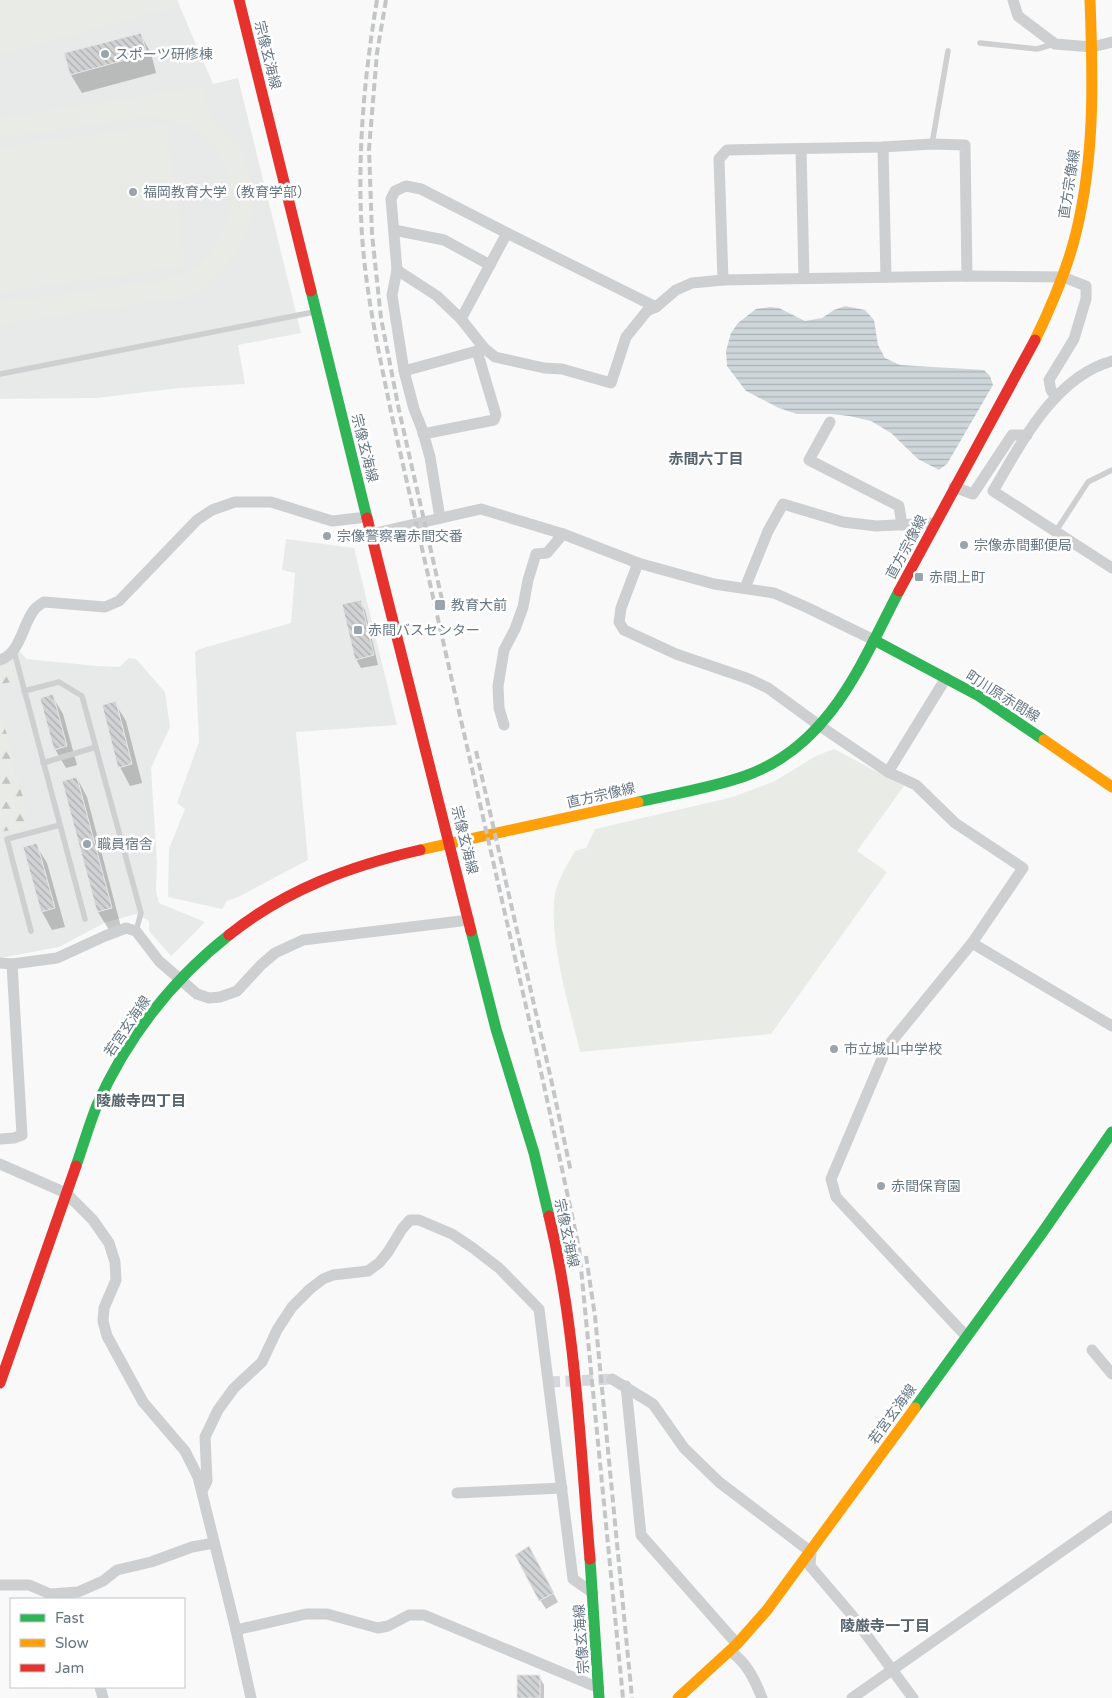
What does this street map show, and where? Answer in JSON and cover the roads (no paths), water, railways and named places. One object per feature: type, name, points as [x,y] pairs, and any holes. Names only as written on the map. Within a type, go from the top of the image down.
[{"type":"main road","name":"宗像玄海線","points":[[239,0],[496,1029],[534,1153],[552,1229],[564,1290],[572,1354],[593,1593],[599,1693]]},
{"type":"main road","name":"直方宗像線","points":[[450,842],[509,831],[704,787],[750,774],[787,753],[820,726],[850,685],[954,487],[1041,331],[1063,277],[1076,234],[1090,150],[1092,47],[1090,0]]},
{"type":"main road","name":"町川原赤間線","points":[[874,640],[979,696],[1112,787]]},
{"type":"main road","name":"若宮玄海線","points":[[0,1383],[97,1106],[119,1063],[141,1027],[167,993],[200,960],[234,931],[270,905],[313,883],[358,867],[450,842]]},
{"type":"main road","name":"若宮玄海線","points":[[678,1698],[733,1647],[766,1610],[811,1552],[1042,1233],[1112,1132]]},
{"type":"main road","points":[[599,1693],[606,1691],[610,1698]]},
{"type":"street","points":[[1013,0],[1018,16],[1055,44],[1092,47],[1112,42]]},
{"type":"street","points":[[723,280],[719,159],[727,150],[883,147],[932,144],[965,145],[967,276]]},
{"type":"street","points":[[883,147],[886,277]]},
{"type":"street","points":[[801,149],[804,278]]},
{"type":"street","points":[[437,519],[430,457],[404,371],[392,295],[397,270],[391,199],[394,191],[406,186],[421,189],[507,234],[656,307]]},
{"type":"street","points":[[394,230],[444,240],[490,266]]},
{"type":"street","points":[[461,319],[507,234]]},
{"type":"street","points":[[397,270],[437,296],[461,319],[481,350],[496,415],[494,420],[423,434]]},
{"type":"street","points":[[404,371],[481,350],[495,357],[544,368],[562,369],[612,383],[626,337],[647,311],[656,307],[676,290],[692,283],[723,280],[804,278],[1063,277],[1086,286],[1086,299],[1074,339],[1049,380],[1051,390],[1056,397]]},
{"type":"street","points":[[1112,362],[1085,372],[1056,397],[1026,435],[993,492],[1112,568]]},
{"type":"street","points":[[830,422],[809,460],[899,506],[902,525]]},
{"type":"street","points":[[954,487],[973,494],[1012,435],[1026,435]]},
{"type":"street","points":[[0,660],[13,649],[34,610],[44,602],[105,607],[119,601],[197,520],[212,510],[235,502],[271,502],[332,521],[367,517]]},
{"type":"street","points":[[744,588],[768,531],[784,504],[843,522],[876,526],[935,523]]},
{"type":"street","points":[[371,534],[481,509],[563,534],[638,563],[714,584],[774,593],[874,640]]},
{"type":"street","points":[[504,725],[499,708],[498,686],[504,650],[516,629],[536,554],[547,553],[563,534]]},
{"type":"street","points":[[638,563],[621,608],[619,622],[624,630],[676,654],[749,679],[768,688],[888,772],[916,785],[955,822],[1023,868],[972,943],[887,1047],[831,1179],[836,1197],[966,1336]]},
{"type":"street","points":[[888,772],[946,678]]},
{"type":"street","points":[[1,1139],[22,1135],[4,961],[57,958],[126,928],[136,931],[159,961],[198,994],[208,998],[220,997],[237,991],[275,953],[302,940],[469,920]]},
{"type":"street","points":[[972,943],[1112,1026]]},
{"type":"street","points":[[0,1164],[66,1192],[93,1220],[109,1243],[115,1262],[116,1280],[104,1308],[103,1321],[107,1336],[143,1402],[185,1451],[198,1477],[251,1698]]},
{"type":"street","points":[[202,1491],[207,1480],[205,1437],[218,1410],[234,1388],[262,1362],[277,1330],[292,1308],[310,1289],[323,1279],[333,1275],[368,1271],[379,1263],[410,1220],[418,1220],[452,1234],[473,1248],[499,1268],[539,1309],[573,1579],[593,1593]]},
{"type":"street","points":[[1092,1350],[1112,1374]]},
{"type":"street","points":[[612,1379],[653,1404],[684,1448],[719,1482],[811,1552],[810,1566],[851,1614],[913,1698]]},
{"type":"street","points":[[626,1386],[641,1535],[733,1647],[753,1676],[762,1698]]},
{"type":"street","points":[[457,1493],[562,1488]]},
{"type":"street","points":[[852,1698],[1112,1516]]},
{"type":"street","points":[[0,1585],[29,1585],[50,1594],[79,1596],[117,1570],[151,1562],[192,1547],[214,1543]]},
{"type":"street","points":[[236,1630],[306,1614],[327,1614],[378,1628],[388,1626],[409,1614],[424,1615],[599,1693]]},
{"type":"lane","points":[[980,43],[1037,49],[1055,44]]},
{"type":"lane","points":[[932,144],[948,51]]},
{"type":"lane","points":[[0,374],[316,311]]},
{"type":"lane","points":[[1056,531],[1088,482],[1112,470]]},
{"type":"lane","points":[[13,649],[85,919]]},
{"type":"lane","points":[[24,691],[59,682],[82,696],[141,912],[136,931]]},
{"type":"lane","points":[[43,763],[96,747]]},
{"type":"lane","points":[[31,931],[7,839],[60,825]]},
{"type":"tunnel","points":[[549,1382],[612,1379]]},
{"type":"railway","points":[[377,0],[368,59],[361,146],[362,235],[367,280],[391,412],[543,1081],[579,1248],[623,1698]]},
{"type":"railway","points":[[386,0],[377,53],[369,149],[372,234],[381,318],[399,410],[443,604]]},
{"type":"railway","points":[[476,751],[571,1172]]},
{"type":"railway","points":[[586,1256],[595,1316],[632,1698]]},
{"type":"place","name":"スポーツ研修棟","points":[[105,54]]},
{"type":"place","name":"福岡教育大学（教育学部）","points":[[133,192]]},
{"type":"place","name":"宗像警察署赤間交番","points":[[327,536]]},
{"type":"place","name":"宗像赤間郵便局","points":[[964,545]]},
{"type":"place","name":"赤間上町","points":[[919,577]]},
{"type":"place","name":"教育大前","points":[[440,605]]},
{"type":"place","name":"赤間バスセンター","points":[[358,630]]},
{"type":"place","name":"職員宿舎","points":[[87,844]]},
{"type":"place","name":"市立城山中学校","points":[[834,1049]]},
{"type":"place","name":"赤間保育園","points":[[881,1186]]},
{"type":"district","name":"赤間六丁目","points":[[706,459]]},
{"type":"district","name":"陵厳寺四丁目","points":[[141,1101]]},
{"type":"district","name":"陵厳寺一丁目","points":[[885,1626]]}]
